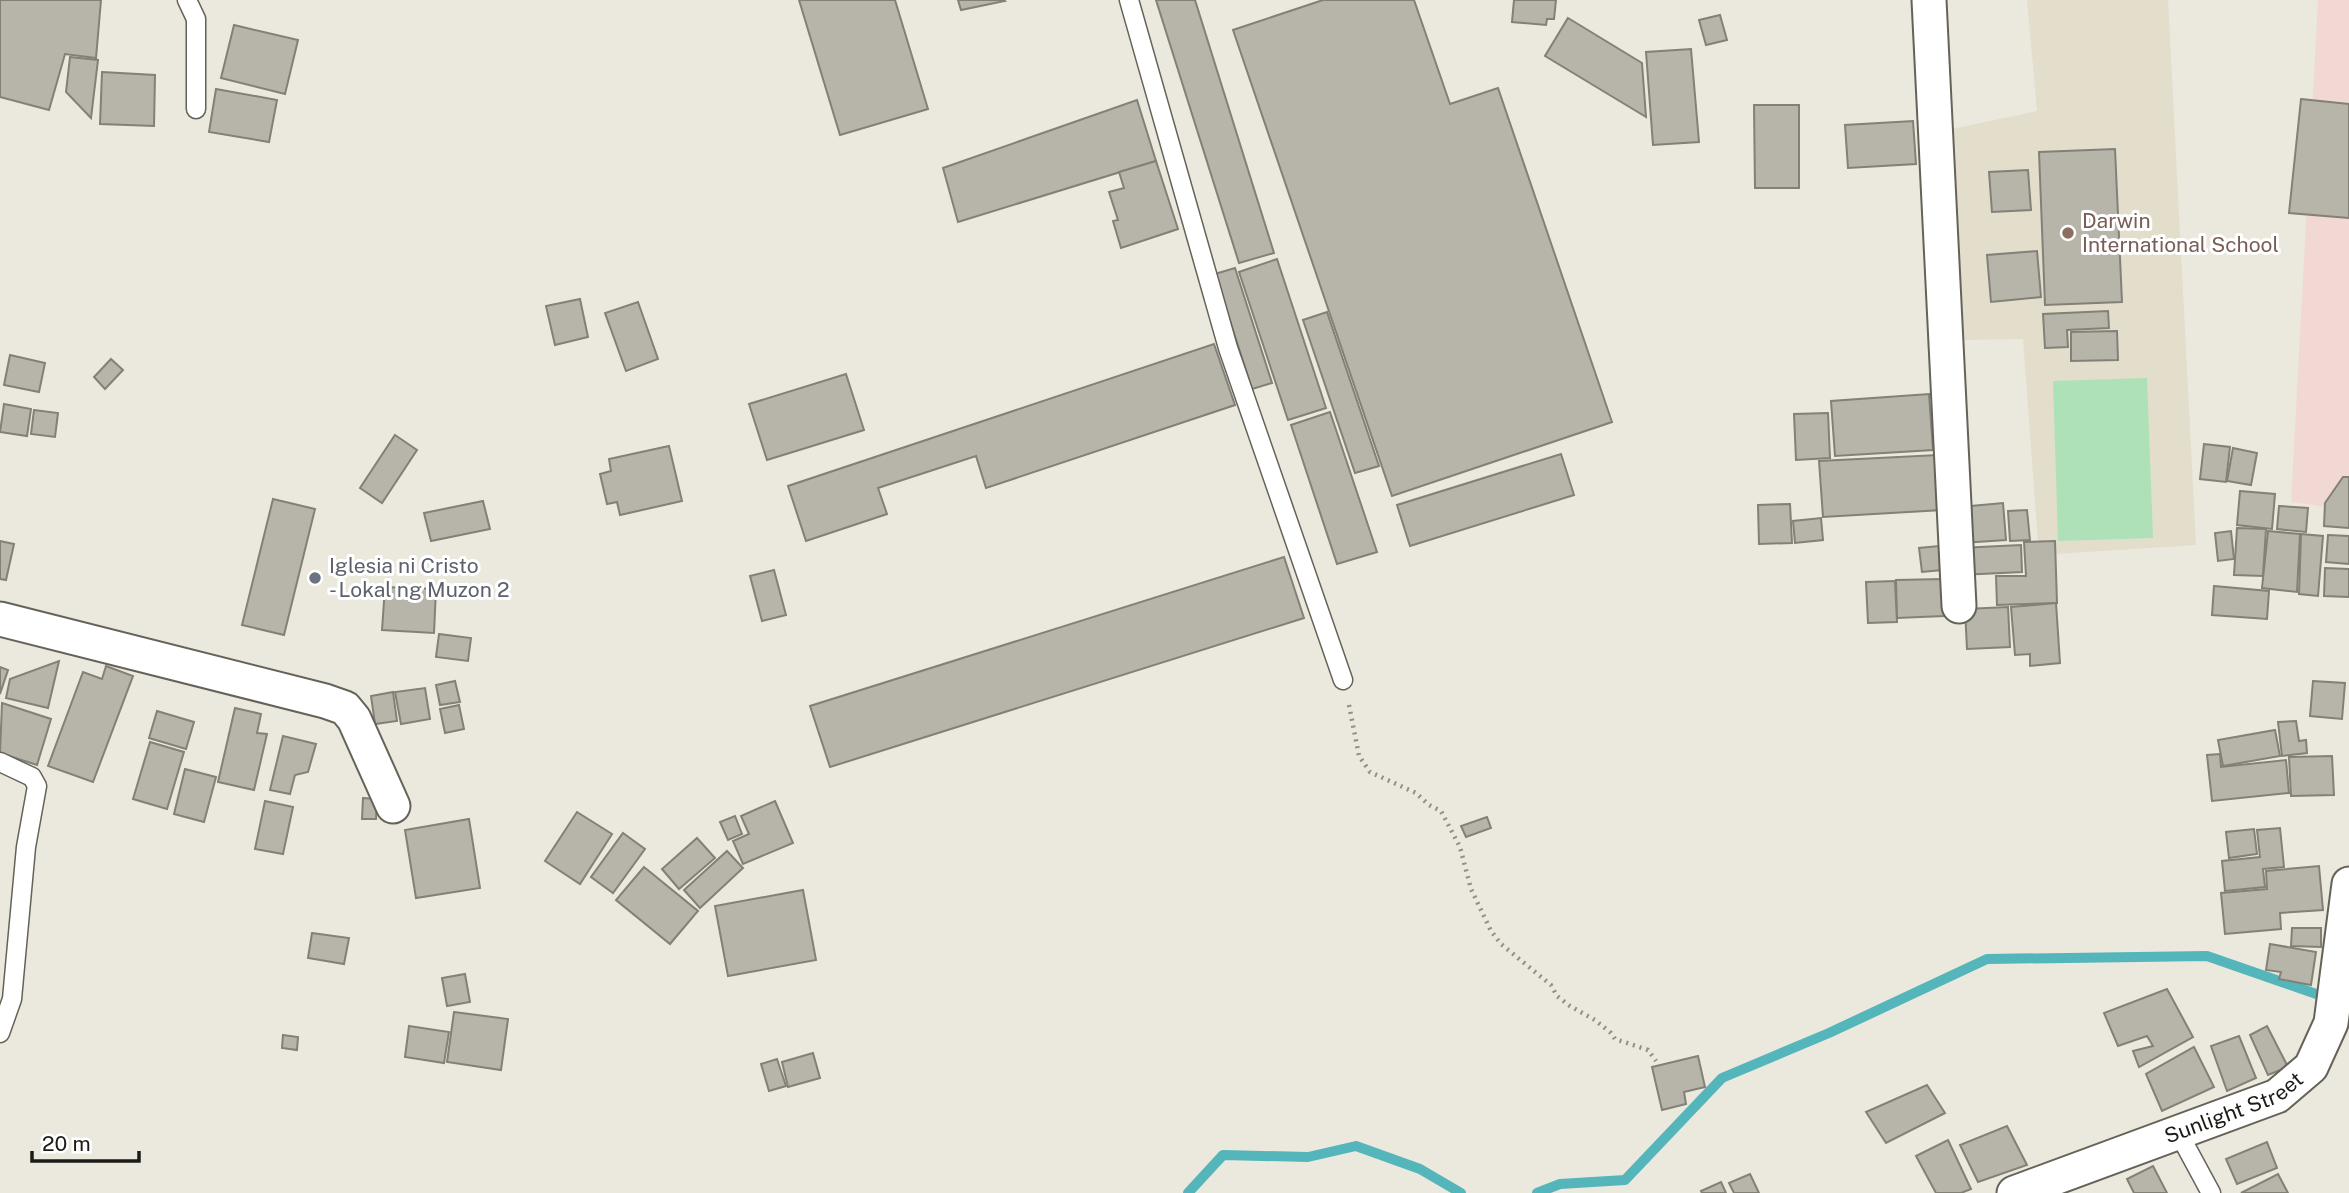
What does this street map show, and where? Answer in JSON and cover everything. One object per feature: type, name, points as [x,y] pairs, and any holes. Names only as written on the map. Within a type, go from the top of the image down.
[{"type":"street","points":[[1929,0],[1959,606]]},
{"type":"street","points":[[0,619],[312,697],[345,708],[354,719],[393,806]]},
{"type":"street","name":"Sunlight Street","points":[[2014,1193],[2277,1096],[2311,1067],[2331,1023],[2349,884]]},
{"type":"lane","points":[[187,0],[196,19],[196,109]]},
{"type":"lane","points":[[1129,0],[1227,348],[1343,680]]},
{"type":"lane","points":[[0,762],[32,777],[37,786],[26,847],[12,999],[0,1033]]},
{"type":"lane","points":[[2178,1132],[2211,1193]]},
{"type":"path","points":[[1343,680],[1359,756],[1370,772],[1416,793],[1429,805],[1441,811],[1460,847],[1471,889],[1491,931],[1501,944],[1544,979],[1557,996],[1570,1006],[1595,1020],[1615,1039],[1648,1050],[1656,1061]]},
{"type":"shaded area","name":"Darwin International School","points":[[2027,0],[2168,0],[2196,545],[2039,555],[2023,339],[1960,340],[1952,129],[2037,111]]},
{"type":"shaded area","points":[[2318,0],[2349,0],[2349,510],[2291,502]]},
{"type":"green space","points":[[2147,378],[2153,538],[2058,541],[2053,381]]},
{"type":"building","points":[[0,0],[101,0],[96,58],[65,54],[49,110],[0,97]]},
{"type":"building","points":[[799,0],[895,0],[928,109],[840,135]]},
{"type":"building","points":[[958,0],[1004,0],[1005,1],[961,10]]},
{"type":"building","points":[[1156,0],[1195,0],[1274,253],[1239,263]]},
{"type":"building","points":[[1323,0],[1414,0],[1450,104],[1498,88],[1612,422],[1392,496],[1233,30]]},
{"type":"building","points":[[1514,0],[1556,0],[1554,19],[1547,19],[1546,25],[1512,22]]},
{"type":"building","points":[[1720,15],[1727,40],[1706,45],[1699,20]]},
{"type":"building","points":[[1568,18],[1642,63],[1646,117],[1545,56]]},
{"type":"building","points":[[234,25],[298,40],[285,94],[221,78]]},
{"type":"building","points":[[1691,49],[1699,142],[1653,145],[1646,52]]},
{"type":"building","points":[[70,57],[98,60],[91,118],[66,92]]},
{"type":"building","points":[[102,72],[155,75],[154,126],[100,124]]},
{"type":"building","points":[[216,89],[277,100],[269,142],[209,132]]},
{"type":"building","points":[[2301,99],[2349,104],[2349,218],[2289,213]]},
{"type":"building","points":[[1137,100],[1156,161],[958,222],[943,168]]},
{"type":"building","points":[[1754,105],[1799,105],[1799,188],[1755,188]]},
{"type":"building","points":[[1913,121],[1916,164],[1848,168],[1845,125]]},
{"type":"building","points":[[2115,149],[2122,302],[2045,305],[2039,152]]},
{"type":"building","points":[[1156,161],[1178,229],[1121,248],[1113,221],[1118,220],[1109,192],[1124,188],[1119,172]]},
{"type":"building","points":[[2028,170],[2031,210],[1992,212],[1989,172]]},
{"type":"building","points":[[2037,251],[2041,297],[1991,302],[1987,255]]},
{"type":"building","points":[[1277,259],[1326,408],[1288,420],[1239,272]]},
{"type":"building","points":[[1235,268],[1272,383],[1252,389],[1215,274]]},
{"type":"building","points":[[580,299],[588,337],[555,345],[546,306]]},
{"type":"building","points":[[638,302],[658,359],[626,371],[605,313]]},
{"type":"building","points":[[2108,311],[2109,328],[2067,330],[2068,347],[2045,348],[2043,314]]},
{"type":"building","points":[[1327,312],[1379,466],[1355,473],[1303,320]]},
{"type":"building","points":[[2117,331],[2118,360],[2071,361],[2071,332]]},
{"type":"building","points":[[1214,344],[1235,405],[986,488],[976,456],[878,488],[887,514],[806,541],[788,486]]},
{"type":"building","points":[[10,355],[45,363],[39,392],[4,385]]},
{"type":"building","points":[[111,359],[123,370],[105,389],[94,377]]},
{"type":"building","points":[[846,374],[864,430],[767,460],[749,404]]},
{"type":"building","points":[[1929,394],[1933,450],[1835,456],[1831,401]]},
{"type":"building","points":[[4,404],[31,409],[27,436],[0,432]]},
{"type":"building","points":[[34,410],[58,413],[55,437],[31,434]]},
{"type":"building","points":[[1330,412],[1377,552],[1337,564],[1291,425]]},
{"type":"building","points":[[1828,413],[1830,458],[1796,460],[1794,414]]},
{"type":"building","points":[[395,435],[417,450],[382,503],[360,488]]},
{"type":"building","points":[[2204,444],[2230,447],[2226,482],[2200,479]]},
{"type":"building","points":[[669,446],[682,501],[620,515],[617,502],[607,504],[600,474],[611,471],[609,459]]},
{"type":"building","points":[[2233,448],[2257,453],[2251,485],[2227,481]]},
{"type":"building","points":[[1561,454],[1574,495],[1410,546],[1397,505]]},
{"type":"building","points":[[1938,455],[1942,510],[1823,517],[1819,461]]},
{"type":"building","points":[[2343,477],[2349,477],[2349,528],[2324,526],[2325,503]]},
{"type":"building","points":[[2240,491],[2275,494],[2272,529],[2237,525]]},
{"type":"building","points":[[273,499],[315,509],[284,635],[242,625]]},
{"type":"building","points":[[483,501],[490,529],[431,541],[424,513]]},
{"type":"building","points":[[2003,503],[2006,540],[1962,543],[1960,507]]},
{"type":"building","points":[[1790,504],[1792,543],[1759,544],[1758,505]]},
{"type":"building","points":[[2279,506],[2308,508],[2306,532],[2277,529]]},
{"type":"building","points":[[2027,510],[2030,540],[2010,541],[2008,511]]},
{"type":"building","points":[[1821,518],[1823,540],[1795,543],[1793,521]]},
{"type":"building","points":[[2237,528],[2266,529],[2263,576],[2234,575]]},
{"type":"building","points":[[2231,531],[2234,559],[2218,561],[2215,533]]},
{"type":"building","points":[[2268,531],[2300,534],[2297,592],[2262,588]]},
{"type":"building","points":[[2301,534],[2323,536],[2318,596],[2299,594]]},
{"type":"building","points":[[2328,535],[2349,536],[2349,564],[2326,562]]},
{"type":"building","points":[[0,541],[14,544],[6,580],[0,579]]},
{"type":"building","points":[[2055,541],[2057,603],[1997,605],[1996,576],[2026,576],[2024,542]]},
{"type":"building","points":[[2021,545],[2022,572],[1960,575],[1959,548]]},
{"type":"building","points":[[1939,546],[1942,570],[1922,572],[1919,548]]},
{"type":"building","points":[[1284,557],[1304,618],[830,767],[810,706]]},
{"type":"building","points":[[2325,568],[2349,569],[2349,597],[2324,596]]},
{"type":"building","points":[[774,570],[786,615],[762,621],[750,576]]},
{"type":"building","points":[[1943,579],[1944,616],[1897,618],[1896,580]]},
{"type":"building","points":[[1895,581],[1897,622],[1868,623],[1866,582]]},
{"type":"building","points":[[2214,586],[2269,591],[2267,619],[2212,615]]},
{"type":"building","points":[[385,587],[436,589],[434,633],[382,630]]},
{"type":"building","points":[[2056,603],[2060,663],[2030,666],[2030,654],[2015,655],[2011,607]]},
{"type":"building","points":[[2008,607],[2010,647],[1967,649],[1965,609]]},
{"type":"building","points":[[439,634],[471,638],[468,661],[436,657]]},
{"type":"building","points":[[59,661],[48,708],[6,698],[10,679]]},
{"type":"building","points":[[106,666],[133,676],[93,782],[48,766],[83,672],[102,679]]},
{"type":"building","points":[[0,667],[8,670],[0,694]]},
{"type":"building","points":[[455,681],[460,702],[440,705],[436,685]]},
{"type":"building","points":[[2313,681],[2345,683],[2342,719],[2310,716]]},
{"type":"building","points":[[425,688],[430,719],[401,724],[395,692]]},
{"type":"building","points":[[393,692],[397,721],[375,724],[371,696]]},
{"type":"building","points":[[2,703],[51,719],[37,765],[0,753]]},
{"type":"building","points":[[459,705],[464,729],[445,733],[440,709]]},
{"type":"building","points":[[235,708],[261,714],[257,733],[267,734],[254,790],[218,782]]},
{"type":"building","points":[[157,711],[194,722],[186,749],[149,738]]},
{"type":"building","points":[[2296,721],[2299,741],[2306,740],[2307,753],[2282,756],[2278,722]]},
{"type":"building","points":[[2275,730],[2280,756],[2223,766],[2218,740]]},
{"type":"building","points":[[283,736],[316,744],[308,772],[295,775],[290,794],[270,790]]},
{"type":"building","points":[[150,742],[184,752],[167,809],[133,799]]},
{"type":"building","points":[[2220,754],[2221,767],[2286,760],[2289,793],[2212,801],[2207,755]]},
{"type":"building","points":[[2332,756],[2334,795],[2291,796],[2289,757]]},
{"type":"building","points":[[185,769],[216,777],[204,822],[174,814]]},
{"type":"building","points":[[363,798],[377,799],[376,819],[362,819]]},
{"type":"building","points":[[265,801],[293,807],[283,854],[255,849]]},
{"type":"building","points":[[775,801],[793,843],[743,864],[733,841],[749,834],[741,816]]},
{"type":"building","points":[[577,812],[612,834],[580,884],[545,861]]},
{"type":"building","points":[[735,816],[742,834],[728,840],[720,822]]},
{"type":"building","points":[[1487,817],[1491,828],[1466,837],[1461,826]]},
{"type":"building","points":[[469,819],[480,888],[416,898],[405,830]]},
{"type":"building","points":[[2280,828],[2284,867],[2263,869],[2265,887],[2225,891],[2222,861],[2260,857],[2257,830]]},
{"type":"building","points":[[2254,829],[2257,854],[2229,858],[2226,832]]},
{"type":"building","points":[[623,833],[645,849],[613,893],[591,877]]},
{"type":"building","points":[[697,838],[715,858],[679,889],[662,869]]},
{"type":"building","points":[[727,851],[743,868],[700,908],[684,890]]},
{"type":"building","points":[[2319,866],[2323,910],[2280,913],[2281,929],[2225,934],[2221,893],[2267,889],[2266,871]]},
{"type":"building","points":[[644,867],[698,911],[670,944],[616,900]]},
{"type":"building","points":[[803,890],[816,960],[728,976],[715,906]]},
{"type":"building","points":[[2292,928],[2321,928],[2321,947],[2291,946]]},
{"type":"building","points":[[312,933],[349,938],[344,964],[308,958]]},
{"type":"building","points":[[2270,944],[2316,952],[2311,985],[2279,979],[2281,972],[2266,970]]},
{"type":"building","points":[[465,974],[470,1002],[447,1006],[442,978]]},
{"type":"building","points":[[2167,989],[2193,1037],[2139,1067],[2133,1051],[2153,1046],[2147,1036],[2118,1046],[2104,1013]]},
{"type":"building","points":[[454,1012],[508,1019],[501,1070],[447,1062]]},
{"type":"building","points":[[409,1026],[449,1032],[444,1063],[405,1057]]},
{"type":"building","points":[[2267,1026],[2288,1067],[2268,1075],[2250,1035]]},
{"type":"building","points":[[283,1035],[298,1037],[297,1050],[282,1048]]},
{"type":"building","points":[[2239,1036],[2256,1078],[2227,1091],[2211,1046]]},
{"type":"building","points":[[2194,1047],[2214,1087],[2162,1111],[2146,1074]]},
{"type":"building","points":[[813,1053],[820,1078],[788,1087],[782,1062]]},
{"type":"building","points":[[1698,1056],[1705,1087],[1684,1092],[1686,1104],[1662,1110],[1652,1067]]},
{"type":"building","points":[[777,1059],[786,1086],[769,1091],[761,1064]]},
{"type":"building","points":[[1927,1085],[1945,1113],[1886,1143],[1866,1112]]},
{"type":"building","points":[[2007,1126],[2027,1165],[1978,1182],[1960,1145]]},
{"type":"building","points":[[1948,1140],[1971,1189],[1961,1193],[1936,1193],[1916,1156]]},
{"type":"building","points":[[2267,1142],[2277,1168],[2237,1184],[2226,1159]]},
{"type":"building","points":[[2153,1166],[2167,1193],[2134,1193],[2127,1179]]},
{"type":"building","points":[[1750,1174],[1759,1193],[1734,1193],[1729,1183]]},
{"type":"building","points":[[2278,1174],[2288,1193],[2241,1193]]},
{"type":"building","points":[[1721,1182],[1726,1193],[1702,1193],[1701,1191]]},
{"type":"waterway","points":[[1537,1193],[1560,1184],[1625,1180],[1722,1078],[1829,1033],[1987,959],[2207,956],[2325,997]]},
{"type":"waterway","points":[[1188,1193],[1223,1155],[1308,1157],[1356,1146],[1420,1169],[1461,1193]]},
{"type":"place","name":"Darwin International School","points":[[2068,233]]},
{"type":"place","name":"Iglesia ni Cristo - Lokal ng Muzon 2","points":[[315,578]]}]
